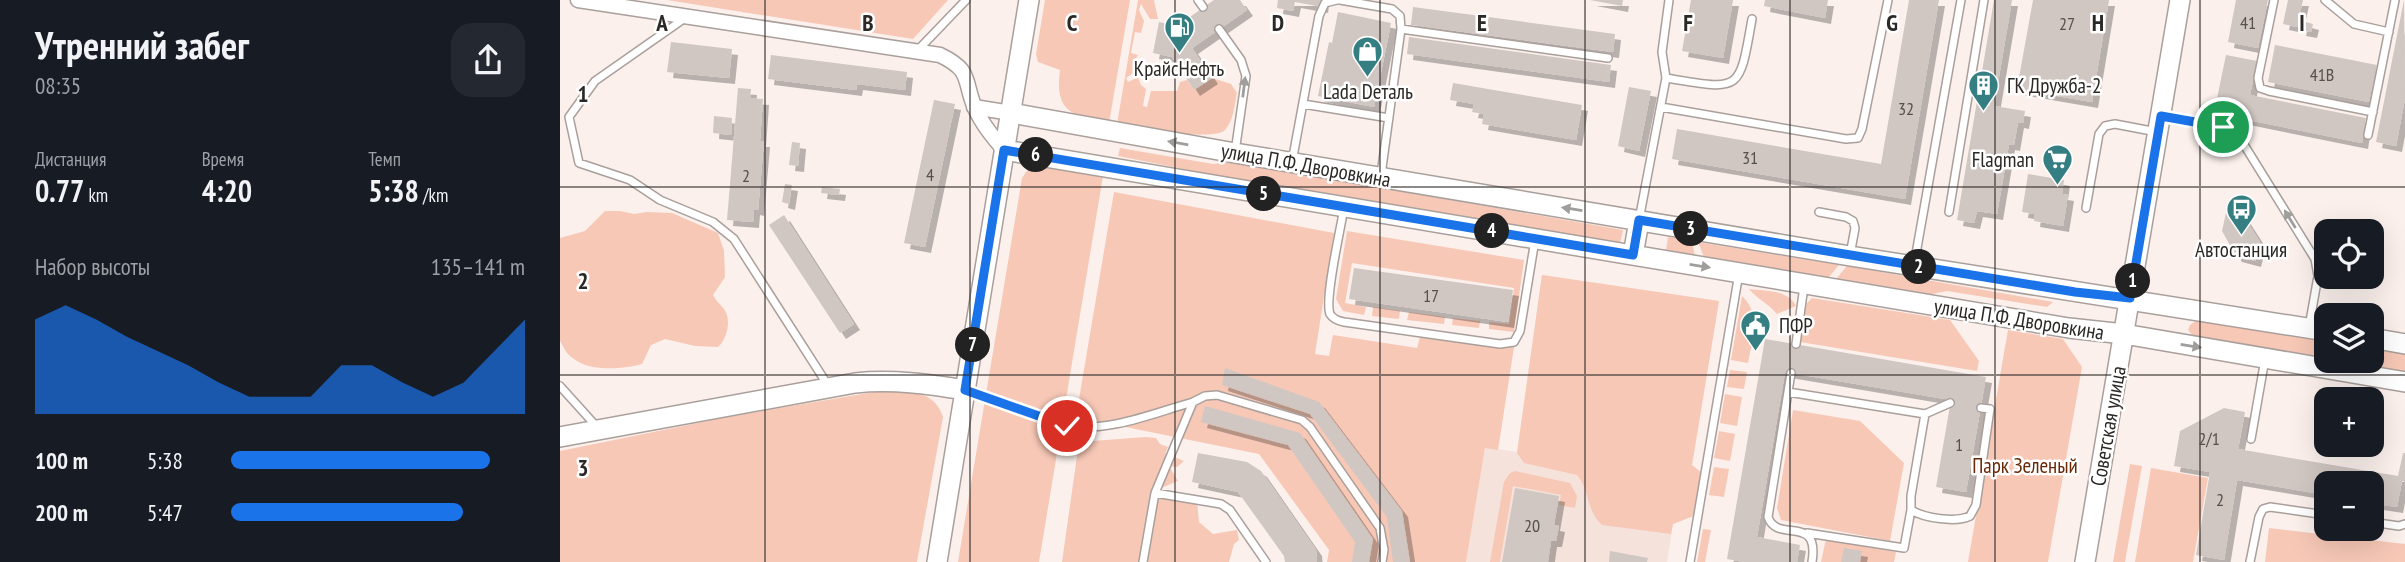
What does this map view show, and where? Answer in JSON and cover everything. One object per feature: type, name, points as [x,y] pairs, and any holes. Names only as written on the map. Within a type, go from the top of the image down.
[{"type":"street","points":[[578,0],[940,55],[957,63],[967,78],[974,107],[988,132],[1004,150]]},
{"type":"street","points":[[937,562],[1029,0]]},
{"type":"street","name":"Советская улица","points":[[2085,562],[2180,0]]},
{"type":"street","name":"улица П.Ф. Дворовкина","points":[[974,107],[1850,256],[2314,329]]},
{"type":"street","name":"улица П.Ф. Дворовкина","points":[[1004,150],[2405,382]]},
{"type":"street","points":[[1633,255],[1639,220]]},
{"type":"street","points":[[2384,340],[2405,344]]},
{"type":"street","points":[[560,437],[830,387],[883,380],[965,390]]},
{"type":"lane","points":[[918,51],[966,0]]},
{"type":"lane","points":[[1198,0],[1203,8]]},
{"type":"lane","points":[[1292,163],[1319,16],[1325,3],[1338,0],[1392,9],[1400,16],[1401,29],[1380,177]]},
{"type":"lane","points":[[1639,220],[1666,78],[1663,43],[1669,0]]},
{"type":"lane","points":[[1661,107],[1846,139],[1858,138],[1888,0]]},
{"type":"lane","points":[[1914,266],[1961,0]]},
{"type":"lane","points":[[1949,212],[1984,0]]},
{"type":"lane","points":[[2274,0],[2258,78],[2260,88],[2373,112]]},
{"type":"lane","points":[[2325,0],[2354,24],[2389,32]]},
{"type":"lane","points":[[2368,135],[2395,0]]},
{"type":"lane","points":[[686,18],[595,81],[569,117],[579,163],[630,180],[660,200],[713,222],[734,239],[830,387]]},
{"type":"lane","points":[[1666,78],[1719,86],[1731,83],[1741,74],[1752,19]]},
{"type":"lane","points":[[1219,29],[1241,60],[1245,76],[1235,153]]},
{"type":"lane","points":[[1401,29],[1608,58]]},
{"type":"lane","points":[[1303,104],[1389,118]]},
{"type":"lane","points":[[2086,208],[2098,134],[2105,126],[2159,124],[2223,127],[2238,135],[2315,259],[2317,303]]},
{"type":"lane","points":[[1345,207],[1328,299],[1331,315],[1344,322],[1500,344],[1514,342],[1520,331],[1535,238]]},
{"type":"lane","points":[[1819,212],[1853,221],[1855,228],[1850,256]]},
{"type":"lane","points":[[1690,562],[1739,273]]},
{"type":"lane","points":[[1796,344],[1804,284]]},
{"type":"lane","points":[[2251,439],[2265,358]]},
{"type":"lane","points":[[1791,373],[1768,517],[1775,527],[1904,548],[1925,414]]},
{"type":"lane","points":[[560,386],[599,430]]},
{"type":"lane","points":[[965,390],[1067,426],[1083,428],[1107,427],[1193,402],[1205,396],[1217,395],[1302,419],[1380,528],[1384,550],[1382,562]]},
{"type":"lane","points":[[1788,392],[1925,414],[1950,403]]},
{"type":"lane","points":[[1143,562],[1155,493],[1193,402]]},
{"type":"lane","points":[[1911,510],[1922,515],[1956,519],[1964,519],[1973,512],[1990,410],[1981,408]]},
{"type":"lane","points":[[1155,493],[1222,504],[1230,510],[1266,562]]},
{"type":"lane","points":[[2250,562],[2263,509],[2270,507],[2314,513]]},
{"type":"lane","points":[[2384,524],[2405,524]]},
{"type":"lane","points":[[1803,533],[1813,544],[1812,562]]},
{"type":"shaded area","points":[[1542,275],[1719,301],[1692,465],[1703,474],[1696,515],[1673,524],[1667,562],[1466,562],[1485,447],[1517,452]]},
{"type":"green space","points":[[667,0],[948,0],[913,39]]},
{"type":"green space","points":[[1045,0],[1130,0],[1109,123],[1085,118],[1069,110],[1060,95],[1060,70],[1038,62],[1036,54]]},
{"type":"green space","points":[[1138,0],[1154,0],[1158,19],[1150,19],[1141,4],[1139,10],[1144,21],[1141,33],[1135,32],[1131,53],[1138,55],[1134,62],[1135,72],[1126,78],[1128,82],[1138,77],[1146,89],[1143,106],[1147,107],[1151,91],[1177,91],[1180,82],[1187,80],[1194,90],[1212,78],[1231,84],[1237,93],[1232,117],[1225,130],[1206,135],[1117,124]]},
{"type":"green space","points":[[1120,148],[1213,164],[1231,162],[1623,230],[1620,244],[1219,176],[1118,156]]},
{"type":"green space","points":[[1033,162],[1104,170],[1039,562],[958,562],[1022,178]]},
{"type":"green space","points":[[1114,192],[1334,233],[1315,354],[1329,356],[1333,335],[1417,348],[1420,337],[1514,347],[1498,450],[1485,448],[1466,562],[1327,562],[1329,550],[1259,454],[1076,417]]},
{"type":"green space","points":[[605,211],[634,214],[672,213],[718,233],[724,251],[725,277],[713,295],[724,309],[728,324],[726,334],[718,347],[695,346],[665,339],[651,345],[642,364],[617,368],[589,366],[568,353],[560,341],[560,238],[585,231]]},
{"type":"green space","points":[[1347,231],[1524,260],[1514,332],[1489,329],[1489,322],[1509,324],[1514,288],[1352,263],[1345,303],[1366,307],[1364,315],[1343,311],[1336,299]]},
{"type":"green space","points":[[1668,237],[1692,241],[1695,256],[1666,251]]},
{"type":"green space","points":[[1698,242],[1839,265],[1828,278],[1704,257]]},
{"type":"green space","points":[[1847,266],[2053,302],[2047,307],[1947,291],[1927,295],[1836,279]]},
{"type":"green space","points":[[1542,275],[1719,301],[1692,465],[1703,474],[1696,515],[1673,524],[1671,534],[1602,525],[1593,513],[1577,475],[1524,463],[1517,453]]},
{"type":"green space","points":[[1749,289],[1783,294],[1796,306],[1777,314]]},
{"type":"green space","points":[[1742,296],[1754,319],[1748,363],[1731,360]]},
{"type":"green space","points":[[1812,298],[1950,320],[1979,361],[1977,371],[1800,342],[1806,304]]},
{"type":"green space","points":[[1373,307],[1400,311],[1399,319],[1372,316]]},
{"type":"green space","points":[[1409,312],[1445,317],[1444,324],[1407,320]]},
{"type":"green space","points":[[1453,318],[1480,321],[1479,328],[1452,325]]},
{"type":"green space","points":[[2196,321],[2314,339],[2314,357],[2193,336],[2188,330]]},
{"type":"green space","name":"Парк Зеленый","points":[[2008,330],[2063,339],[2082,367],[2048,562],[1968,562]]},
{"type":"green space","points":[[2384,351],[2405,354],[2405,373],[2384,369]]},
{"type":"green space","points":[[1730,370],[1747,372],[1744,389],[1727,387]]},
{"type":"green space","points":[[880,391],[909,392],[926,396],[939,408],[943,417],[917,562],[560,562],[560,451],[727,417]]},
{"type":"green space","points":[[1725,394],[1742,397],[1737,426],[1720,423]]},
{"type":"green space","points":[[1793,410],[1860,421],[1904,463],[1890,541],[1781,520],[1777,508]]},
{"type":"green space","points":[[1719,431],[1735,434],[1730,461],[1714,458]]},
{"type":"green space","points":[[1156,438],[1160,444],[1168,447],[1165,453],[1184,461],[1177,467],[1169,466],[1178,481],[1156,490],[1197,501],[1199,522],[1213,534],[1237,530],[1239,540],[1234,544],[1229,562],[1062,562],[1079,442]]},
{"type":"green space","points":[[2130,464],[2142,466],[2125,562],[2113,562]]},
{"type":"green space","points":[[1714,467],[1729,469],[1724,497],[1709,495]]},
{"type":"green space","points":[[2151,468],[2208,478],[2193,562],[2135,562]]},
{"type":"green space","points":[[1515,471],[1570,483],[1577,496],[1575,508],[1559,505],[1561,495],[1513,486],[1500,562],[1490,562],[1504,482],[1510,473]]},
{"type":"green space","points":[[2269,528],[2314,533],[2314,541],[2380,541],[2405,544],[2405,562],[2265,562]]},
{"type":"green space","points":[[1703,529],[1711,530],[1705,562],[1697,562]]},
{"type":"green space","points":[[1826,539],[1896,552],[1894,562],[1821,562]]},
{"type":"building","points":[[1214,0],[1240,0],[1247,10],[1192,48],[1212,78],[1194,90],[1172,57],[1153,53],[1159,22],[1177,26]]},
{"type":"building","points":[[1278,0],[1323,0],[1322,7],[1295,2],[1293,11],[1277,8]]},
{"type":"building","points":[[1590,0],[1623,0],[1622,6]]},
{"type":"building","points":[[1691,0],[1733,0],[1723,58],[1682,51]]},
{"type":"building","points":[[1765,0],[1828,0],[1825,18],[1764,6]]},
{"type":"building","points":[[1909,0],[1939,0],[1905,199],[1672,159],[1677,129],[1881,164]]},
{"type":"building","name":"ГК Дружба-2","points":[[1994,0],[2012,0],[1994,106],[2025,111],[2023,123],[2018,122],[2014,145],[2009,144],[1997,214],[1977,211],[1974,223],[1957,220]]},
{"type":"building","points":[[2033,0],[2109,0],[2092,102],[2017,89]]},
{"type":"building","points":[[2236,0],[2268,0],[2258,48],[2228,42]]},
{"type":"building","points":[[2288,0],[2303,0],[2297,27],[2283,24]]},
{"type":"building","points":[[2404,0],[2405,98],[2396,146],[2376,142]]},
{"type":"building","points":[[1413,7],[1615,34],[1613,52],[1411,25]]},
{"type":"building","points":[[1338,12],[1391,23],[1374,107],[1318,96]]},
{"type":"building","points":[[2302,21],[2313,24],[2311,32],[2300,30]]},
{"type":"building","points":[[1409,37],[1611,65],[1609,82],[1407,54]]},
{"type":"building","points":[[671,42],[732,49],[729,78],[667,72]]},
{"type":"building","points":[[2275,45],[2377,65],[2369,102],[2268,82]]},
{"type":"building","points":[[771,55],[907,72],[905,90],[857,84],[856,90],[768,79]]},
{"type":"building","points":[[2226,55],[2257,61],[2250,95],[2366,118],[2362,143],[2214,113]]},
{"type":"building","points":[[1453,83],[1582,105],[1576,140],[1482,124],[1484,114],[1472,112],[1474,104],[1450,100]]},
{"type":"building","points":[[1629,87],[1651,91],[1639,151],[1618,146]]},
{"type":"building","points":[[738,88],[751,89],[750,98],[763,99],[760,141],[764,141],[758,210],[754,209],[753,222],[727,220]]},
{"type":"building","points":[[934,100],[955,104],[925,247],[904,243]]},
{"type":"building","points":[[714,116],[732,118],[731,135],[713,133]]},
{"type":"building","points":[[792,142],[800,143],[798,166],[789,165]]},
{"type":"building","points":[[2028,174],[2064,180],[2062,194],[2068,195],[2063,226],[2034,221],[2035,214],[2022,212]]},
{"type":"building","points":[[785,184],[792,185],[789,204],[782,202]]},
{"type":"building","points":[[822,187],[840,189],[839,195],[821,193]]},
{"type":"building","name":"Автостанция","points":[[2226,213],[2244,217],[2260,242],[2255,261],[2236,256],[2222,231]]},
{"type":"building","points":[[784,215],[854,324],[840,333],[769,225]]},
{"type":"building","points":[[1354,268],[1513,290],[1508,322],[1349,299]]},
{"type":"building","points":[[1765,339],[1986,377],[1966,492],[1936,487],[1951,400],[1785,372],[1757,537],[1800,545],[1797,562],[1744,562],[1727,559]]},
{"type":"building","points":[[1225,368],[1319,402],[1402,511],[1410,562],[1393,562],[1387,517],[1310,414],[1222,385]]},
{"type":"building","points":[[1205,406],[1300,433],[1373,539],[1369,562],[1352,562],[1355,542],[1288,445],[1201,422]]},
{"type":"building","points":[[2224,408],[2245,412],[2238,449],[2368,471],[2314,471],[2314,493],[2237,480],[2224,560],[2196,555],[2210,472],[2174,466],[2180,431]]},
{"type":"building","points":[[1198,453],[1247,462],[1261,471],[1316,550],[1317,562],[1285,562],[1284,556],[1238,492],[1192,482]]},
{"type":"building","points":[[2405,453],[2405,481],[2402,481],[2397,507],[2384,505],[2384,474],[2398,476]]},
{"type":"building","points":[[1515,488],[1559,496],[1554,525],[1559,526],[1556,541],[1551,541],[1548,562],[1502,562]]},
{"type":"building","points":[[1844,548],[1862,551],[1860,562],[1841,562]]},
{"type":"building","points":[[1610,551],[1648,558],[1647,562],[1609,562]]},
{"type":"place","name":"КрайсНефть","points":[[1179,55]]},
{"type":"place","name":"Lada Dеталь","points":[[1368,78]]},
{"type":"place","name":"ГК Дружба-2","points":[[1984,112]]},
{"type":"place","name":"Flagman","points":[[2057,186]]},
{"type":"place","name":"Автостанция","points":[[2241,236]]},
{"type":"place","name":"ПФР","points":[[1756,352]]},
{"type":"route","points":[[1067,426],[965,390],[1004,150],[1633,255],[1639,220],[2075,292],[2130,298],[2161,116],[2223,127]]}]
